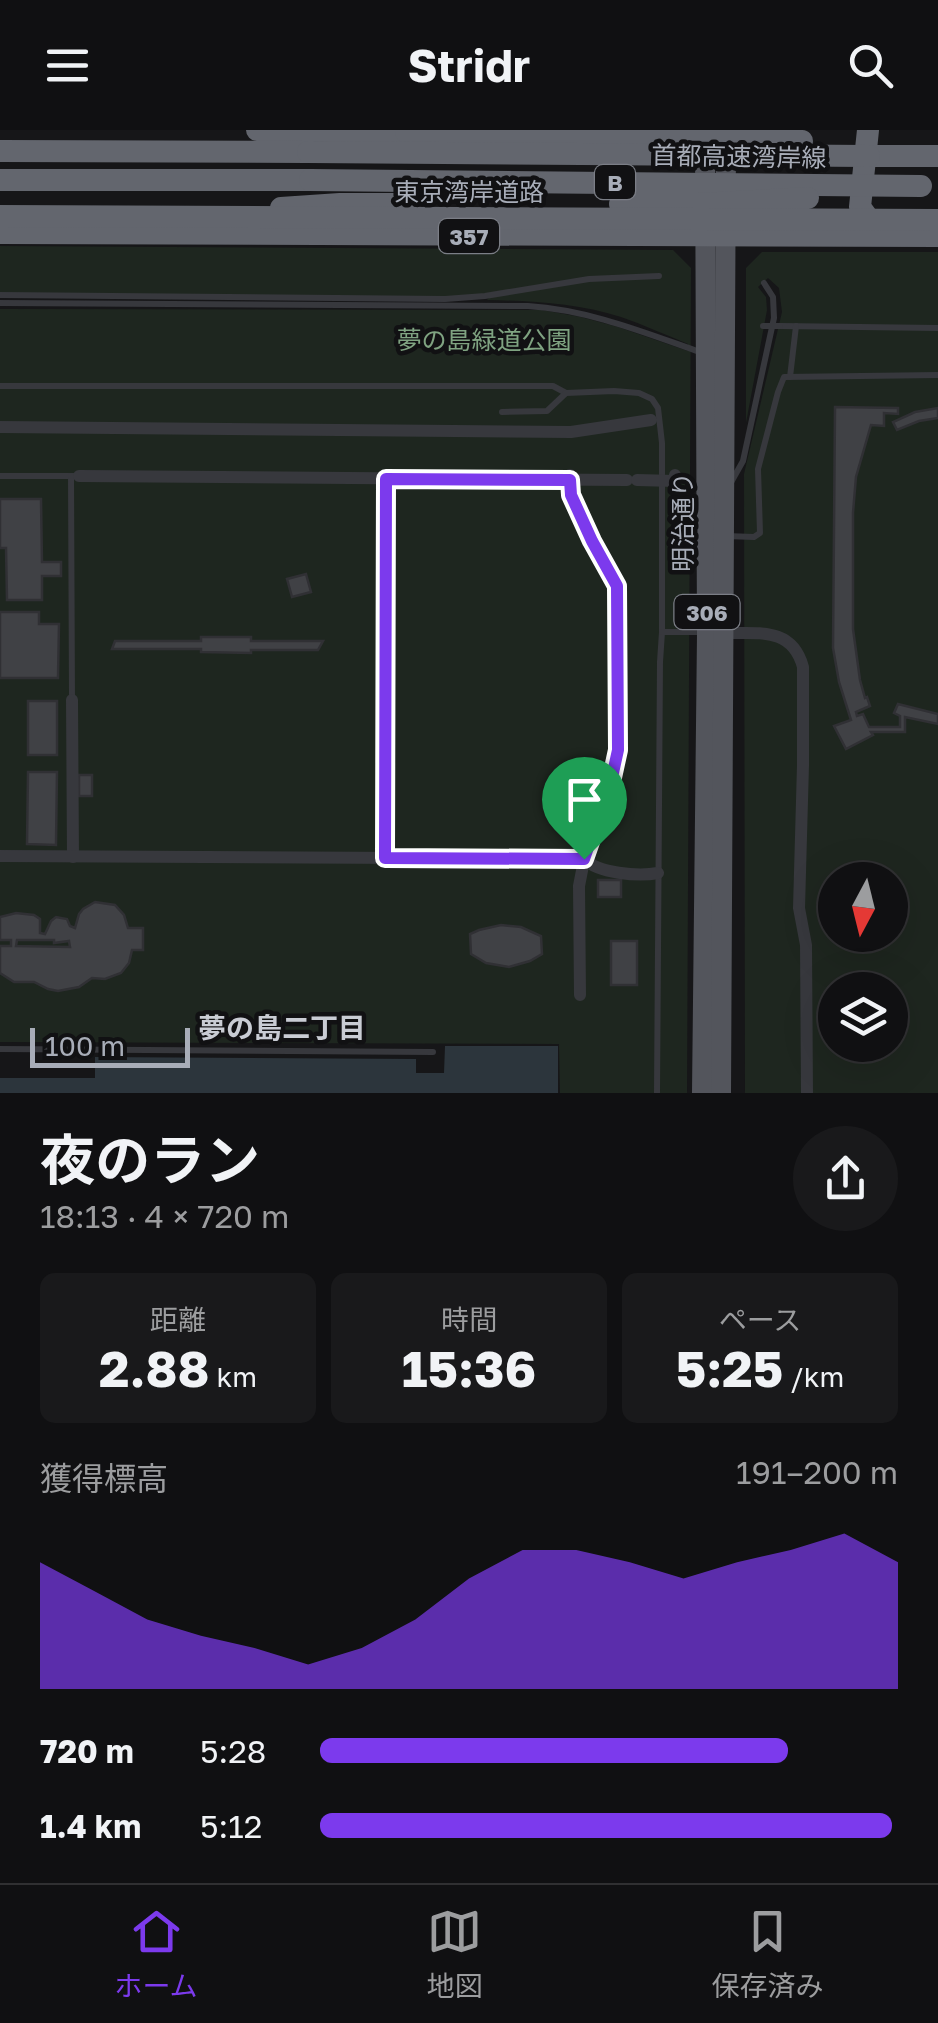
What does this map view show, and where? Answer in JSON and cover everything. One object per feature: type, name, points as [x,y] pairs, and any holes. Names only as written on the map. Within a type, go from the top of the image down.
[{"type":"highway","points":[[258,130],[764,138],[810,142],[869,156]]},
{"type":"highway","points":[[508,236],[538,223],[602,218],[612,210],[612,130]]},
{"type":"highway","points":[[868,130],[860,200],[864,214],[884,225],[938,232]]},
{"type":"highway","name":"首都高速湾岸線","points":[[0,151],[938,156]]},
{"type":"highway","name":"首都高速湾岸線","points":[[0,180],[929,186]]},
{"type":"highway","points":[[116,232],[177,219],[292,207],[699,204],[929,186]]},
{"type":"highway","name":"東京湾岸道路","points":[[0,216],[938,220]]},
{"type":"highway","name":"357","points":[[0,233],[508,236],[938,232]]},
{"type":"main road","name":"明治通り","points":[[702,1093],[716,633],[725,492],[715,235],[705,130]]},
{"type":"main road","name":"明治通り","points":[[721,1093],[716,633],[706,355],[726,130]]},
{"type":"street","points":[[0,427],[571,432],[651,420]]},
{"type":"street","points":[[75,476],[570,476],[674,481],[675,475]]},
{"type":"street","points":[[570,476],[571,495],[617,586],[618,750],[579,886],[580,994]]},
{"type":"street","points":[[385,858],[386,479]]},
{"type":"street","points":[[716,633],[763,632],[777,636],[792,645],[803,668],[799,908],[806,946],[807,1093]]},
{"type":"street","points":[[72,700],[73,857]]},
{"type":"street","points":[[0,856],[584,859],[593,868],[658,873]]},
{"type":"lane","points":[[0,299],[445,299],[588,278],[659,276]]},
{"type":"lane","points":[[725,492],[743,461],[774,318],[773,296],[764,282]]},
{"type":"lane","points":[[0,299],[540,307],[599,317],[706,355]]},
{"type":"lane","points":[[763,326],[938,328]]},
{"type":"lane","points":[[790,377],[796,326]]},
{"type":"lane","points":[[724,536],[754,537],[760,533],[758,470],[784,377],[938,376]]},
{"type":"lane","points":[[0,386],[552,386],[566,393],[614,391],[639,393],[652,399],[658,408],[662,443],[657,1093]]},
{"type":"lane","points":[[502,412],[547,412],[566,393]]},
{"type":"lane","points":[[0,476],[75,476],[72,700]]},
{"type":"lane","points":[[662,632],[716,633]]},
{"type":"lane","points":[[0,1049],[433,1052]]},
{"type":"green space","name":"夢の島緑道公園","points":[[0,246],[673,250],[691,268],[687,1093],[560,1093],[559,1044],[0,1042],[0,309],[542,310],[618,327],[688,351],[688,344],[604,312],[489,298],[0,293]]},
{"type":"green space","points":[[762,252],[938,252],[938,1093],[745,1093],[744,474],[782,312],[779,288],[768,278],[758,287],[766,297],[767,310],[746,423],[746,268]]},
{"type":"shaded area","points":[[445,1046],[558,1046],[558,1093],[0,1093],[0,1078],[95,1078],[95,1057],[416,1059],[416,1073],[444,1073]]},
{"type":"building","points":[[835,407],[898,408],[898,414],[884,413],[884,426],[871,425],[856,477],[853,629],[860,680],[870,706],[856,712],[857,716],[863,714],[869,727],[900,727],[900,716],[894,713],[898,704],[938,714],[938,724],[905,717],[905,732],[871,732],[873,735],[846,749],[834,726],[851,720],[833,648]]},
{"type":"building","points":[[938,408],[938,418],[897,430],[893,422],[915,412]]},
{"type":"building","points":[[0,499],[41,499],[42,562],[61,562],[61,576],[42,576],[42,600],[7,600],[6,548],[0,548]]},
{"type":"building","points":[[306,574],[311,592],[292,597],[287,579]]},
{"type":"building","points":[[0,612],[39,612],[39,624],[59,624],[58,678],[0,678]]},
{"type":"building","points":[[201,637],[323,641],[318,650],[251,653],[112,649],[115,641],[201,641]]},
{"type":"building","points":[[28,701],[57,701],[57,755],[28,755]]},
{"type":"building","points":[[28,772],[57,772],[56,845],[27,844]]},
{"type":"building","points":[[79,775],[92,775],[92,796],[79,796]]},
{"type":"building","points":[[598,880],[621,880],[621,897],[598,897]]},
{"type":"building","points":[[95,902],[115,905],[128,928],[143,928],[143,950],[132,950],[121,973],[105,979],[92,978],[79,987],[58,991],[34,982],[14,982],[0,973],[0,946],[11,946],[11,940],[0,940],[0,917],[16,913],[34,915],[40,919],[40,933],[45,934],[56,917],[67,919],[75,928],[83,909]],"holes":[[[17,940],[69,941],[70,947],[16,946]]]},
{"type":"building","points":[[501,925],[521,927],[541,936],[542,954],[509,967],[486,963],[471,954],[470,934]]},
{"type":"building","points":[[611,941],[637,941],[637,985],[611,985]]},
{"type":"district","name":"夢の島二丁目","points":[[282,1027]]},
{"type":"route","points":[[386,479],[570,480],[571,495],[617,586],[618,750],[584,859],[385,858],[386,479]]}]
